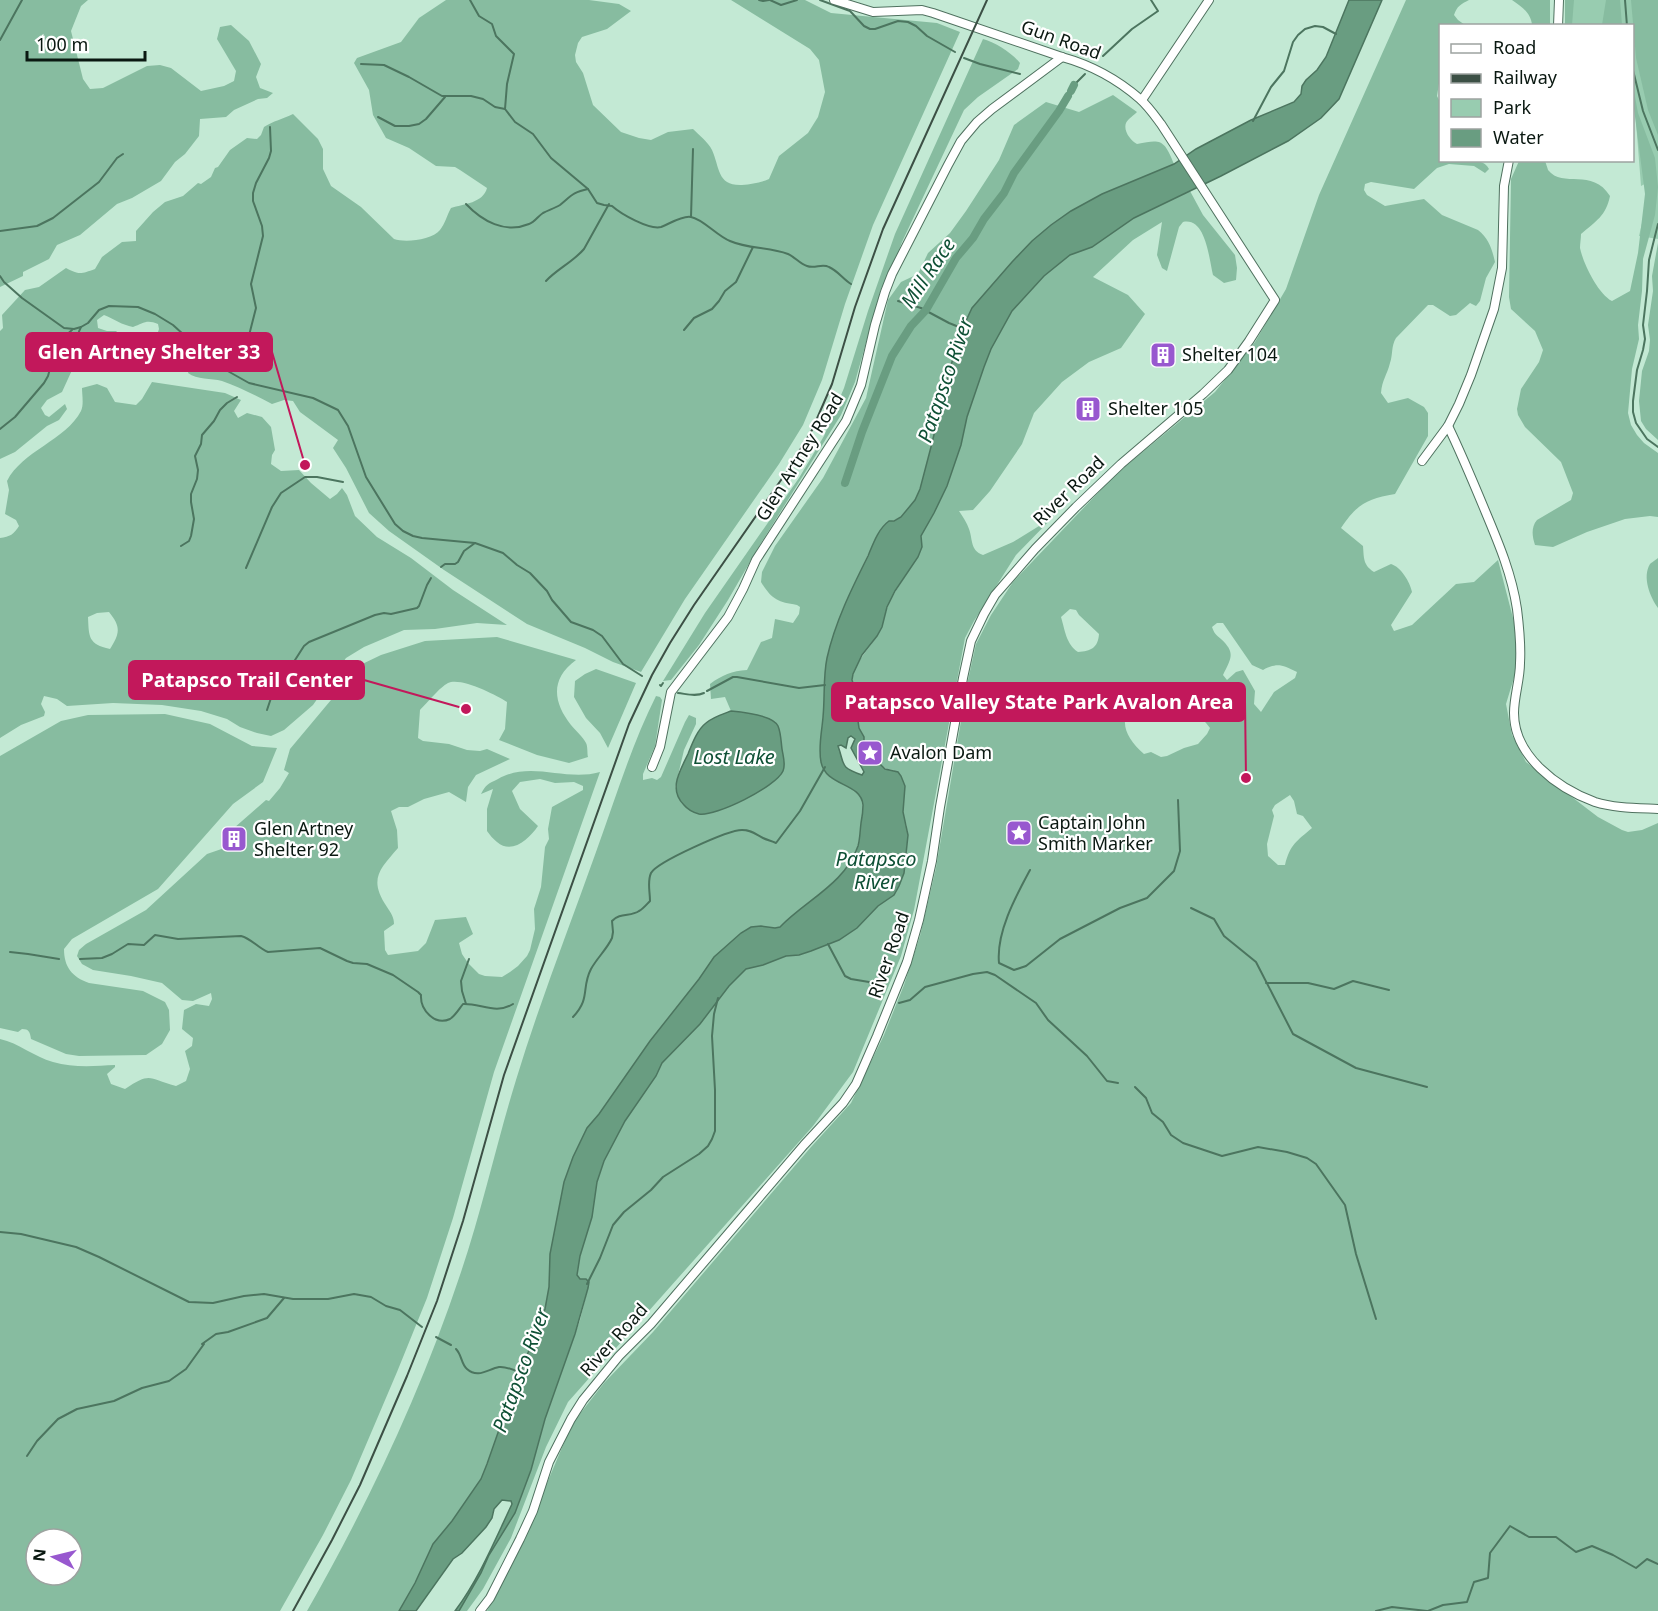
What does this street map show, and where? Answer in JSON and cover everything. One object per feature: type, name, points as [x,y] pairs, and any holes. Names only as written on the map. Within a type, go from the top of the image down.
[{"type":"street","name":"Gun Road","points":[[834,0],[873,12],[922,10],[933,13],[1078,61],[1109,76],[1142,100],[1161,124],[1275,300]]},
{"type":"street","points":[[1142,100],[1209,0]]},
{"type":"street","points":[[1558,24],[1559,0]]},
{"type":"street","name":"Glen Artney Road","points":[[652,767],[660,747],[671,692],[728,618],[756,560],[846,421],[861,385],[885,292],[892,274],[961,141],[992,109],[1062,57]]},
{"type":"street","points":[[1422,461],[1448,426],[1487,332],[1499,288],[1503,247],[1504,186],[1509,162]]},
{"type":"street","name":"River Road","points":[[480,1611],[500,1580],[532,1511],[549,1462],[571,1419],[584,1400],[619,1356],[651,1324],[804,1145],[843,1103],[856,1084],[907,962],[919,920],[930,871],[971,641],[995,595],[1076,507],[1121,464],[1228,370],[1275,300]]},
{"type":"street","points":[[1448,426],[1503,556],[1517,609],[1520,664],[1514,714],[1520,740],[1528,754],[1539,766],[1557,782],[1583,796],[1613,806],[1658,809]]},
{"type":"green space","points":[[1565,0],[1658,0],[1658,239],[1639,236],[1652,180],[1641,186],[1634,97],[1634,24],[1565,24]]},
{"type":"shaded area","points":[[0,0],[88,0],[81,6],[71,31],[83,79],[90,89],[103,88],[147,66],[160,65],[171,68],[201,91],[224,86],[234,81],[236,71],[217,39],[220,27],[231,25],[249,41],[261,64],[256,77],[260,88],[273,93],[267,98],[258,99],[234,110],[226,117],[200,119],[199,136],[161,181],[117,204],[80,235],[57,245],[49,259],[23,272],[23,276],[0,287]]},
{"type":"shaded area","points":[[446,0],[589,0],[619,4],[631,11],[607,29],[582,37],[578,43],[576,62],[583,73],[593,105],[621,132],[639,138],[651,140],[668,132],[693,129],[710,147],[721,175],[734,185],[753,184],[769,179],[779,156],[808,133],[818,117],[825,92],[819,60],[810,49],[731,0],[805,0],[831,13],[937,23],[960,32],[873,225],[845,304],[822,380],[803,425],[779,464],[685,599],[641,672],[527,624],[389,531],[369,513],[333,448],[338,440],[300,412],[293,401],[284,400],[272,404],[222,381],[200,378],[188,373],[191,363],[181,356],[169,353],[171,348],[162,336],[157,335],[158,324],[145,322],[133,327],[104,315],[97,320],[98,328],[116,331],[123,337],[123,341],[115,350],[109,346],[83,346],[62,392],[47,400],[41,408],[49,417],[65,404],[67,409],[59,420],[47,426],[15,452],[0,459],[2,315],[25,290],[39,287],[66,268],[80,273],[95,269],[102,257],[122,242],[136,241],[136,231],[153,212],[165,202],[183,196],[198,183],[201,184],[211,177],[215,168],[230,150],[247,138],[257,139],[267,125],[293,114],[318,139],[323,149],[323,169],[331,186],[361,207],[394,239],[411,241],[431,236],[442,228],[451,208],[482,197],[487,188],[460,170],[455,167],[436,166],[409,148],[386,138],[373,115],[369,90],[354,63],[357,58],[401,42],[419,18]]},
{"type":"shaded area","points":[[1406,0],[1469,0],[1456,9],[1454,15],[1464,24],[1439,24],[1437,96],[1439,100],[1439,162],[1480,162],[1489,169],[1485,173],[1474,166],[1449,164],[1437,168],[1414,189],[1371,182],[1365,184],[1364,190],[1367,195],[1385,206],[1424,199],[1442,215],[1478,230],[1490,245],[1495,262],[1486,278],[1480,301],[1476,306],[1470,303],[1456,315],[1450,316],[1433,305],[1428,305],[1396,338],[1381,393],[1388,403],[1408,398],[1424,407],[1428,413],[1428,436],[1395,494],[1364,504],[1352,513],[1341,528],[1363,546],[1365,561],[1370,569],[1374,572],[1391,564],[1402,572],[1407,580],[1412,592],[1391,625],[1394,631],[1412,625],[1456,584],[1474,582],[1498,560],[1514,622],[1518,655],[1516,671],[1506,704],[1512,735],[1526,762],[1598,817],[1622,830],[1628,832],[1642,830],[1658,823],[1658,1611],[487,1611],[517,1554],[572,1424],[604,1383],[653,1332],[851,1103],[884,1035],[920,936],[936,868],[968,680],[976,644],[991,615],[1013,582],[1115,475],[1215,392],[1255,342],[1286,289],[1319,195]],"holes":[[[1070,609],[1076,610],[1099,634],[1095,646],[1090,650],[1078,652],[1066,636],[1061,617]],[[1217,623],[1223,623],[1252,665],[1263,670],[1280,665],[1297,672],[1295,678],[1274,692],[1261,712],[1254,704],[1255,691],[1243,670],[1236,672],[1227,680],[1223,675],[1231,656],[1229,648],[1215,634],[1212,627]],[[1153,687],[1181,696],[1210,728],[1198,744],[1161,757],[1151,752],[1144,754],[1137,748],[1128,734],[1125,720],[1130,706]],[[1290,795],[1297,814],[1303,816],[1312,828],[1292,847],[1285,865],[1278,865],[1268,856],[1267,844],[1274,816],[1272,810],[1275,805]]]},
{"type":"shaded area","points":[[1512,0],[1550,0],[1550,24],[1532,24],[1528,14]]},
{"type":"shaded area","points":[[1565,0],[1574,0],[1572,24],[1565,24]]},
{"type":"shaded area","points":[[1606,0],[1620,0],[1622,24],[1602,24]]},
{"type":"shaded area","points":[[1631,0],[1658,0],[1658,135],[1648,110],[1636,58]]},
{"type":"shaded area","points":[[983,39],[998,45],[1012,55],[1020,63],[1018,69],[978,97],[964,110],[881,289],[855,382],[841,415],[699,645],[671,680],[663,681],[705,613],[799,478],[824,436],[844,388],[895,234]]},
{"type":"shaded area","points":[[1634,91],[1638,113],[1655,158],[1658,187],[1655,215],[1643,259],[1639,339],[1632,369],[1628,413],[1637,435],[1658,453],[1658,517],[1625,519],[1553,547],[1535,545],[1533,532],[1537,520],[1571,500],[1573,493],[1561,462],[1525,427],[1518,415],[1521,389],[1539,362],[1543,350],[1535,331],[1511,309],[1509,297],[1511,179],[1519,162],[1545,162],[1548,170],[1554,175],[1595,182],[1603,187],[1610,196],[1606,209],[1600,218],[1581,234],[1580,248],[1592,278],[1612,301],[1630,291],[1638,253],[1645,194],[1634,109]]},
{"type":"shaded area","points":[[1113,95],[1137,112],[1126,123],[1130,138],[1137,144],[1161,143],[1168,150],[1174,164],[1102,194],[1071,211],[1032,241],[984,294],[964,325],[951,365],[920,489],[915,500],[901,517],[885,524],[881,529],[853,588],[832,642],[825,674],[820,755],[827,774],[850,787],[862,799],[859,840],[852,858],[835,881],[780,927],[751,927],[715,957],[587,1128],[564,1182],[550,1254],[549,1287],[545,1309],[487,1464],[481,1479],[433,1544],[399,1611],[307,1611],[392,1447],[445,1319],[468,1251],[534,1023],[631,754],[656,696],[662,700],[655,746],[643,774],[643,780],[652,778],[657,780],[661,777],[689,715],[696,718],[696,724],[684,750],[675,788],[744,712],[731,711],[725,697],[711,699],[710,684],[727,674],[747,670],[761,642],[772,638],[775,619],[793,623],[799,614],[800,607],[780,601],[769,593],[761,582],[762,572],[775,546],[823,478],[866,398],[888,300],[901,282],[918,274],[928,253],[950,233],[966,211],[999,160],[1014,125],[1046,102],[1079,112]]},
{"type":"shaded area","points":[[1190,191],[1203,215],[1235,255],[1236,280],[1224,283],[1213,275],[1202,232],[1191,222],[1183,222],[1179,227],[1167,271],[1162,268],[1157,255],[1162,222],[1133,240],[1093,277],[1128,295],[1145,314],[1121,348],[1089,362],[1062,382],[1034,413],[1022,444],[990,491],[973,510],[959,511],[968,527],[974,547],[983,555],[1013,542],[1052,518],[1016,555],[965,638],[914,910],[901,956],[853,1072],[813,1126],[568,1402],[546,1447],[511,1538],[483,1589],[467,1611],[459,1611],[515,1513],[531,1470],[545,1419],[580,1320],[588,1288],[586,1279],[580,1279],[577,1275],[580,1256],[592,1217],[597,1182],[604,1161],[625,1121],[656,1076],[662,1063],[746,969],[786,956],[799,955],[839,940],[857,928],[878,906],[894,895],[899,886],[904,873],[908,835],[906,823],[894,770],[885,768],[870,758],[865,751],[864,738],[857,722],[857,697],[853,675],[860,659],[879,633],[888,606],[914,562],[921,544],[921,536],[947,486],[961,445],[967,417],[991,349],[1012,311],[1044,276],[1070,255],[1092,247],[1134,218]]},
{"type":"shaded area","points":[[1658,243],[1658,440],[1641,421],[1639,401],[1642,371],[1649,351],[1648,325],[1653,291],[1652,276]]},
{"type":"shaded area","points":[[152,382],[225,393],[241,400],[234,411],[238,418],[247,413],[262,417],[271,427],[275,450],[271,464],[281,471],[299,470],[330,499],[342,488],[355,516],[377,537],[507,625],[477,623],[435,629],[404,630],[364,647],[346,658],[313,705],[284,730],[271,736],[240,727],[227,719],[201,711],[162,705],[113,703],[67,706],[57,699],[44,696],[41,704],[45,712],[44,716],[21,725],[0,738],[0,538],[11,535],[19,526],[16,520],[5,514],[9,490],[7,481],[23,461],[74,421],[82,409],[82,388],[97,384],[107,388],[115,402],[136,405]],"holes":[[[109,612],[118,630],[116,639],[110,649],[97,645],[91,639],[88,617],[97,613]]]},
{"type":"shaded area","points":[[1658,558],[1658,608],[1650,593],[1647,575],[1650,564]]},
{"type":"shaded area","points":[[497,637],[576,660],[562,675],[557,691],[565,716],[586,743],[588,757],[569,763],[537,755],[499,740],[505,729],[507,702],[461,682],[448,683],[437,691],[420,710],[418,738],[467,750],[487,749],[510,759],[476,775],[468,787],[466,802],[449,792],[391,811],[397,830],[398,848],[386,862],[377,882],[381,897],[394,922],[384,931],[385,950],[388,955],[418,951],[426,943],[435,920],[466,917],[473,934],[459,943],[462,954],[479,974],[502,977],[518,966],[530,950],[535,929],[534,909],[541,887],[552,807],[583,790],[583,786],[574,782],[555,783],[540,779],[520,782],[512,791],[520,809],[538,826],[520,844],[508,847],[497,842],[487,831],[487,809],[493,789],[481,794],[492,782],[523,771],[574,775],[600,772],[494,1072],[453,1218],[427,1298],[351,1480],[280,1611],[0,1611],[0,1039],[46,1060],[61,1064],[115,1065],[107,1074],[111,1084],[125,1089],[146,1078],[176,1086],[186,1081],[190,1069],[185,1051],[192,1046],[193,1038],[182,1029],[184,1010],[196,1004],[209,1006],[212,999],[211,993],[193,1001],[182,1000],[162,983],[93,970],[82,964],[77,956],[79,950],[146,910],[207,854],[236,844],[242,839],[240,833],[234,831],[234,828],[266,800],[269,801],[280,788],[289,773],[284,770],[290,749],[354,668],[381,655],[425,641]]},
{"type":"shaded area","points":[[596,669],[636,683],[608,748],[574,697],[575,681]]},
{"type":"shaded area","points":[[165,714],[210,724],[252,746],[277,748],[263,782],[233,804],[158,889],[72,939],[64,949],[67,966],[83,981],[143,991],[165,1002],[169,1010],[170,1030],[162,1044],[146,1055],[79,1056],[66,1054],[31,1039],[28,1030],[22,1029],[18,1032],[0,1028],[0,756],[61,721],[88,715]]},
{"type":"water","name":"Patapsco River","points":[[1349,0],[1382,0],[1339,99],[1321,118],[1288,141],[1134,218],[1092,247],[1070,255],[1044,276],[1012,311],[984,367],[947,486],[921,536],[922,547],[918,557],[895,591],[887,607],[882,627],[862,655],[853,674],[859,728],[864,737],[864,751],[868,757],[885,769],[898,772],[905,786],[903,812],[908,835],[904,873],[899,886],[894,895],[878,906],[857,928],[839,940],[799,955],[786,956],[746,969],[729,986],[700,1024],[662,1063],[656,1076],[625,1121],[604,1161],[597,1182],[592,1217],[580,1256],[577,1275],[580,1279],[586,1279],[589,1282],[588,1288],[575,1334],[545,1419],[531,1470],[515,1513],[459,1611],[455,1611],[472,1586],[486,1559],[512,1504],[511,1501],[502,1500],[494,1509],[492,1518],[486,1527],[462,1553],[453,1559],[416,1611],[399,1611],[433,1544],[481,1479],[487,1464],[545,1309],[549,1287],[550,1254],[564,1182],[587,1128],[714,957],[751,927],[780,927],[824,891],[844,871],[858,846],[863,810],[861,798],[856,792],[829,776],[824,770],[820,756],[827,658],[839,618],[876,537],[889,521],[901,517],[915,500],[920,489],[951,365],[972,308],[1012,262],[1051,225],[1102,194],[1174,164],[1196,149],[1251,120],[1294,102],[1301,94],[1306,80],[1326,57]],"holes":[[[851,736],[855,739],[851,748],[864,772],[862,775],[844,765],[838,746],[846,748],[848,738]]]},
{"type":"water","name":"Lost Lake","points":[[731,711],[757,715],[775,722],[780,735],[783,771],[769,785],[731,806],[707,814],[690,811],[679,799],[677,793],[679,773],[695,737],[703,726],[712,719]]},
{"type":"waterway","points":[[0,40],[22,0]]},
{"type":"waterway","points":[[470,0],[479,16],[492,24],[496,36],[514,54],[507,84],[505,109],[515,122],[533,134],[551,158],[588,189],[597,203],[612,206],[635,221],[656,227],[684,217],[696,218],[730,241],[788,254],[807,266],[826,266],[851,284]]},
{"type":"waterway","points":[[759,0],[769,0]]},
{"type":"waterway","points":[[770,0],[781,5],[797,0]]},
{"type":"waterway","points":[[820,0],[850,11],[870,29],[898,21],[908,22],[955,52]]},
{"type":"waterway","points":[[1103,56],[1132,29],[1158,11],[1151,0]]},
{"type":"waterway","points":[[1625,0],[1627,24]]},
{"type":"waterway","points":[[1253,121],[1271,87],[1284,71],[1293,42],[1298,35],[1305,29],[1315,26],[1323,27],[1336,34]]},
{"type":"waterway","points":[[964,58],[1020,74]]},
{"type":"waterway","points":[[361,64],[384,65],[442,96],[471,96],[505,109]]},
{"type":"waterway","points":[[1074,85],[1085,74]]},
{"type":"waterway","points":[[1634,74],[1643,111],[1658,150]]},
{"type":"waterway","name":"Mill Race","points":[[1071,91],[1074,85]]},
{"type":"waterway","name":"Mill Race","points":[[845,483],[892,356],[911,326],[926,310],[956,258],[973,238],[1004,193],[1014,173],[1068,96]]},
{"type":"waterway","points":[[378,117],[395,126],[419,124],[445,97]]},
{"type":"waterway","points":[[225,370],[245,351],[256,308],[251,284],[263,236],[253,201],[253,193],[271,151],[270,127]]},
{"type":"waterway","points":[[691,217],[693,149]]},
{"type":"waterway","points":[[0,231],[37,226],[53,218],[99,182],[117,158],[123,154]]},
{"type":"waterway","points":[[466,204],[479,216],[494,224],[503,227],[520,227],[531,223],[575,193],[588,189]]},
{"type":"waterway","points":[[546,281],[584,249],[609,204]]},
{"type":"waterway","points":[[1658,224],[1649,260],[1643,325],[1645,339],[1637,370],[1633,401],[1636,423],[1647,439],[1658,447]]},
{"type":"waterway","points":[[684,330],[694,318],[712,309],[725,291],[736,282],[753,247]]},
{"type":"waterway","points":[[0,276],[22,298],[64,328],[81,327],[88,323],[99,310],[109,306],[138,307],[173,325],[217,365],[249,383],[313,398],[338,410],[348,426],[366,477],[395,524],[413,536],[475,543],[503,553],[530,573],[571,622],[602,636],[623,664],[642,676]]},
{"type":"waterway","points":[[898,301],[921,308],[964,329]]},
{"type":"waterway","points":[[69,369],[81,327]]},
{"type":"waterway","points":[[0,429],[15,417],[44,383],[57,343],[72,330]]},
{"type":"waterway","points":[[181,546],[189,541],[191,536],[194,519],[191,494],[198,470],[195,456],[201,444],[202,435],[220,410],[237,397]]},
{"type":"waterway","points":[[246,568],[272,507],[281,493],[305,477],[343,482]]},
{"type":"waterway","points":[[441,567],[458,562],[464,551],[475,543]]},
{"type":"waterway","points":[[267,710],[275,686],[286,674],[304,646],[375,615],[417,608],[431,578]]},
{"type":"waterway","points":[[707,691],[733,677],[799,688],[825,685]]},
{"type":"waterway","points":[[660,685],[663,683]]},
{"type":"waterway","points":[[678,693],[695,695],[704,693]]},
{"type":"waterway","points":[[573,1017],[582,1004],[591,969],[612,938],[612,921],[618,916],[636,913],[650,901],[650,876],[656,868],[679,855],[734,831],[753,832],[776,843],[800,811],[825,767]]},
{"type":"waterway","points":[[1030,870],[1008,915],[999,951],[999,963],[1014,970],[1026,966],[1060,939],[1120,908],[1147,898],[1174,871],[1180,851],[1178,800]]},
{"type":"waterway","points":[[1191,908],[1214,919],[1224,936],[1256,962],[1293,1034],[1356,1068],[1427,1087]]},
{"type":"waterway","points":[[80,959],[102,958],[128,944],[144,945],[155,935],[178,939],[241,936],[268,952],[320,948],[347,961],[367,964],[393,975],[418,992],[426,1011],[439,1020],[450,1019],[463,1004],[494,1009],[513,1004]]},
{"type":"waterway","points":[[828,944],[845,976],[869,982],[882,996]]},
{"type":"waterway","points":[[10,952],[59,959]]},
{"type":"waterway","points":[[466,1004],[461,981],[469,959]]},
{"type":"waterway","points":[[899,1003],[910,1000],[925,987],[987,972],[1036,1003],[1048,1020],[1087,1056],[1107,1081],[1118,1083]]},
{"type":"waterway","points":[[1266,983],[1308,983],[1334,989],[1353,981],[1389,990]]},
{"type":"waterway","points":[[587,1284],[613,1225],[624,1212],[663,1177],[699,1154],[712,1139],[715,1131],[712,1036],[718,998]]},
{"type":"waterway","points":[[1135,1087],[1146,1098],[1152,1113],[1163,1122],[1171,1135],[1183,1143],[1222,1156],[1258,1147],[1287,1152],[1307,1158],[1316,1164],[1345,1205],[1356,1254],[1376,1319]]},
{"type":"waterway","points":[[0,1232],[21,1234],[76,1247],[189,1302],[213,1303],[264,1294],[293,1299],[328,1299],[354,1294],[371,1297],[386,1306],[400,1310],[422,1327]]},
{"type":"waterway","points":[[27,1456],[37,1441],[58,1419],[77,1409],[114,1401],[142,1388],[169,1381],[186,1369],[204,1344],[202,1344],[216,1334],[267,1318],[284,1298]]},
{"type":"waterway","points":[[436,1337],[451,1345]]},
{"type":"waterway","points":[[456,1349],[465,1367],[471,1372],[479,1373],[502,1367],[523,1374]]},
{"type":"waterway","points":[[1428,1611],[1443,1605],[1467,1602],[1474,1582],[1488,1578],[1490,1553],[1510,1526],[1529,1537],[1556,1537],[1576,1552],[1592,1546],[1636,1568],[1647,1559],[1658,1564]]},
{"type":"waterway","points":[[1376,1611],[1392,1607],[1427,1611]]},
{"type":"railway","points":[[293,1611],[360,1485],[437,1301],[463,1221],[504,1075],[629,724],[670,643],[788,470],[812,430],[832,384],[855,307],[883,229],[987,0]]},
{"type":"place","name":"Shelter 104","points":[[1163,355]]},
{"type":"place","name":"Shelter 105","points":[[1088,409]]},
{"type":"place","name":"Glen Artney Shelter 33","points":[[305,465]]},
{"type":"place","name":"Patapsco Trail Center","points":[[466,709]]},
{"type":"place","name":"Avalon Dam","points":[[870,753]]},
{"type":"place","name":"Patapsco Valley State Park Avalon Area","points":[[1246,778]]},
{"type":"place","name":"Captain John Smith Marker","points":[[1019,833]]},
{"type":"place","name":"Glen Artney Shelter 92","points":[[234,839]]}]
